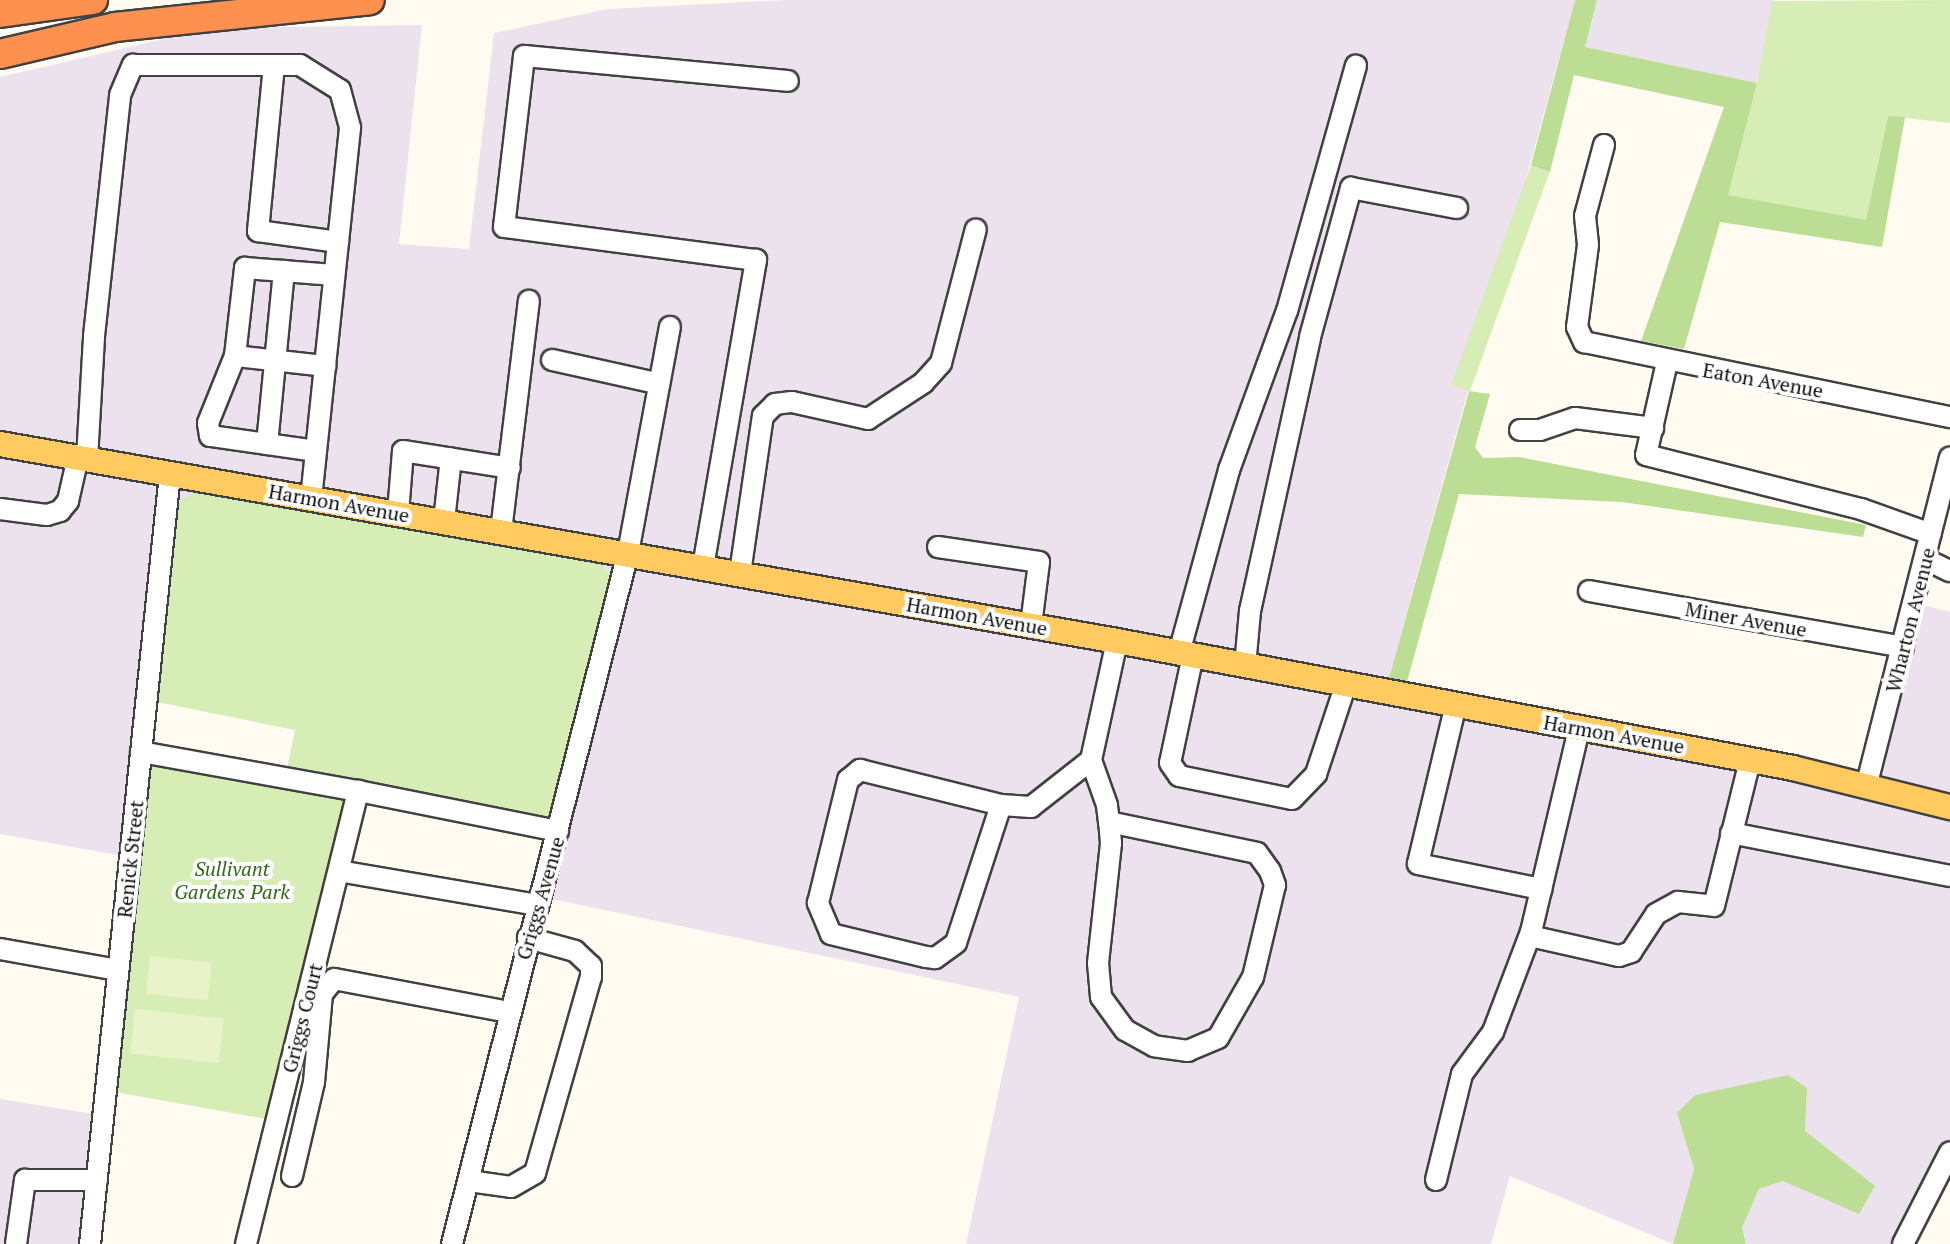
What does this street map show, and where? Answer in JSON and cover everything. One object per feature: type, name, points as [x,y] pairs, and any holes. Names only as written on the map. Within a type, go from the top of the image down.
[{"type":"highway","points":[[0,13],[93,0]]},
{"type":"highway","points":[[0,54],[115,27],[370,0]]},
{"type":"main road","name":"Harmon Avenue","points":[[0,444],[628,553],[1456,704],[1867,783],[1950,807]]},
{"type":"street","points":[[703,567],[756,260],[504,227],[524,56],[788,81]]},
{"type":"street","points":[[0,509],[47,515],[60,511],[68,501],[83,458],[120,95],[133,65],[300,65],[340,90],[350,128],[311,499]]},
{"type":"street","points":[[274,65],[258,231],[338,242]]},
{"type":"street","points":[[1346,684],[1329,746],[1316,774],[1292,799],[1179,776],[1170,763],[1186,654],[1233,457],[1287,311],[1356,66]]},
{"type":"street","name":"Eaton Avenue","points":[[1604,145],[1585,216],[1588,245],[1579,336],[1584,342],[1667,362],[1950,417]]},
{"type":"street","points":[[1245,666],[1250,611],[1310,337],[1351,188],[1457,208]]},
{"type":"street","points":[[740,573],[763,416],[775,404],[792,402],[868,419],[923,383],[941,363],[976,229]]},
{"type":"street","points":[[316,451],[210,436],[212,404],[235,356],[245,268],[334,275]]},
{"type":"street","points":[[267,444],[284,271]]},
{"type":"street","points":[[501,531],[529,301]]},
{"type":"street","name":"Griggs Avenue","points":[[452,1244],[628,553],[656,383],[670,327]]},
{"type":"street","points":[[235,356],[325,366]]},
{"type":"street","points":[[552,360],[656,383]]},
{"type":"street","points":[[1667,362],[1646,455],[1861,509],[1931,534]]},
{"type":"street","points":[[1520,430],[1540,430],[1575,418],[1653,428]]},
{"type":"street","points":[[398,513],[403,451],[510,468]]},
{"type":"street","name":"Wharton Avenue","points":[[1867,783],[1950,457]]},
{"type":"street","points":[[444,521],[451,458]]},
{"type":"street","name":"Renick Street","points":[[90,1244],[170,474]]},
{"type":"street","points":[[938,547],[1039,562],[1031,625]]},
{"type":"street","points":[[1925,559],[1950,571]]},
{"type":"street","name":"Miner Avenue","points":[[1589,591],[1903,647]]},
{"type":"street","points":[[1109,822],[1257,853],[1270,871],[1275,885],[1253,977],[1218,1038],[1188,1051],[1154,1046],[1125,1030],[1101,997],[1098,963],[1109,822],[1091,760],[1117,641]]},
{"type":"street","points":[[1456,704],[1418,864],[1541,889]]},
{"type":"street","points":[[1436,1180],[1462,1074],[1493,1032],[1530,936],[1579,729]]},
{"type":"street","points":[[141,752],[558,831]]},
{"type":"street","points":[[1001,805],[980,883],[956,943],[935,958],[831,934],[818,903],[848,780],[860,770],[1001,805],[1031,807],[1091,760]]},
{"type":"street","points":[[1530,936],[1619,956],[1631,952],[1656,914],[1678,902],[1714,906],[1750,760]]},
{"type":"street","name":"Griggs Court","points":[[246,1244],[358,791]]},
{"type":"street","points":[[1731,833],[1950,876]]},
{"type":"street","points":[[339,871],[537,905]]},
{"type":"street","points":[[469,1181],[511,1187],[535,1173],[591,977],[591,966],[575,951],[528,938]]},
{"type":"street","points":[[0,949],[118,970]]},
{"type":"street","points":[[292,1176],[314,1082],[322,994],[334,979],[509,1012]]},
{"type":"street","points":[[1903,1244],[1950,1152]]},
{"type":"street","points":[[16,1244],[25,1180],[97,1180]]},
{"type":"shaded area","points":[[786,0],[1575,0],[1387,685],[1875,781],[1919,604],[1950,612],[1950,1176],[1915,1244],[1746,1244],[1742,1228],[1759,1189],[1783,1181],[1859,1213],[1805,1131],[1807,1088],[1677,1113],[1694,1169],[1673,1244],[1510,1176],[1491,1244],[966,1244],[1019,997],[547,898],[547,821],[610,576],[179,502],[140,859],[0,834],[0,77],[212,28],[422,25],[399,244],[469,249],[494,33],[608,9]]},
{"type":"shaded area","points":[[1597,0],[1773,0],[1757,83],[1585,47]]},
{"type":"shaded area","points":[[0,1099],[112,1117],[99,1244],[0,1244]]},
{"type":"green space","points":[[1575,0],[1597,0],[1585,47],[1757,83],[1728,195],[1866,220],[1888,116],[1905,117],[1882,247],[1720,222],[1684,349],[1641,341],[1724,107],[1574,75],[1550,172],[1531,165]]},
{"type":"green space","points":[[1950,0],[1950,123],[1888,116],[1866,221],[1727,195],[1757,83],[1772,1]]},
{"type":"green space","points":[[1531,165],[1550,172],[1470,392],[1451,385]]},
{"type":"green space","points":[[1469,391],[1490,394],[1475,447],[1483,458],[1519,457],[1866,525],[1863,537],[1622,502],[1459,494],[1405,689],[1387,685]]},
{"type":"green space","name":"Sullivant Gardens Park","points":[[203,486],[598,559],[610,576],[547,821],[377,784],[352,793],[266,1119],[115,1092],[151,762],[284,783],[295,730],[157,702],[179,502]]},
{"type":"green space","points":[[150,956],[212,962],[208,1000],[146,994]]},
{"type":"green space","points":[[135,1009],[224,1018],[219,1063],[130,1054]]},
{"type":"green space","points":[[1788,1075],[1807,1088],[1805,1131],[1875,1186],[1859,1214],[1783,1181],[1759,1189],[1742,1228],[1746,1244],[1673,1244],[1694,1169],[1677,1113],[1695,1095]]}]
